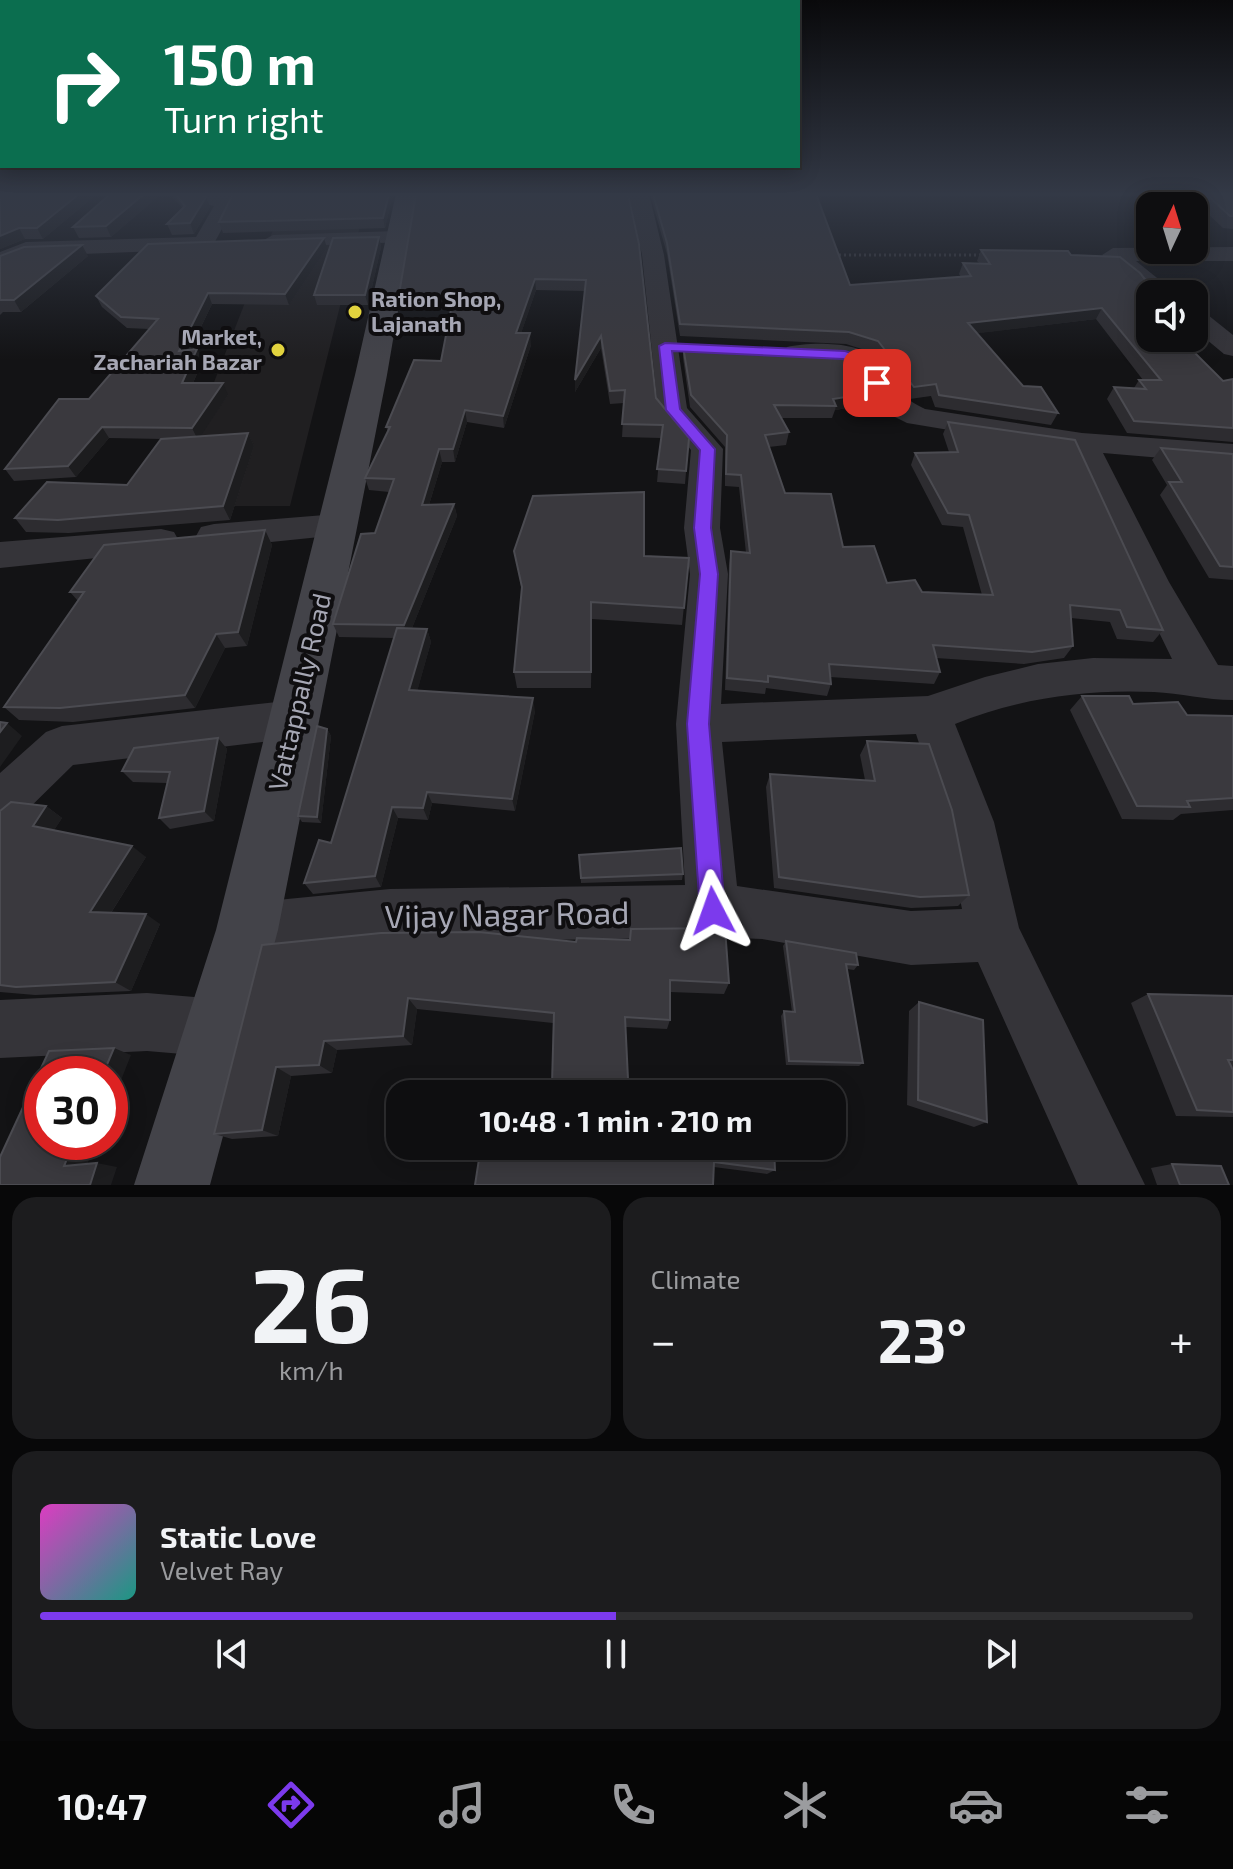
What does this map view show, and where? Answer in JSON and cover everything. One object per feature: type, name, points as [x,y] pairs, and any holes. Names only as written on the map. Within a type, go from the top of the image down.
[{"type":"main road","name":"Vattappally Road","points":[[172,1185],[247,930],[396,249]]},
{"type":"street","points":[[0,260],[16,251],[44,249]]},
{"type":"street","points":[[654,249],[680,347],[673,410],[707,449],[702,528],[709,574],[698,724],[713,911]]},
{"type":"street","points":[[1146,280],[1113,255],[1233,254]]},
{"type":"street","points":[[1208,327],[1233,348]]},
{"type":"street","points":[[770,352],[856,358],[862,361],[893,405],[918,417],[1082,442],[1233,454]]},
{"type":"street","points":[[1082,442],[1146,573],[1219,682]]},
{"type":"street","points":[[0,555],[337,526]]},
{"type":"street","points":[[698,724],[929,715],[981,693],[1069,674],[1155,675],[1219,682]]},
{"type":"street","points":[[929,715],[949,754],[974,831],[993,934],[1112,1185]]},
{"type":"street","points":[[0,804],[62,746],[295,719]]},
{"type":"street","name":"Vijay Nagar Road","points":[[247,930],[390,916],[713,911],[762,913],[911,938],[993,934]]},
{"type":"street","points":[[0,1029],[147,1022],[218,1028]]},
{"type":"path","points":[[827,255],[986,255]]},
{"type":"shaded area","name":"Market, Zachariah Bazar","points":[[266,249],[354,249],[290,506],[166,506]]},
{"type":"building","points":[[18,249],[77,249],[14,300],[0,300],[0,256]]},
{"type":"building","points":[[143,249],[316,249],[285,294],[208,293],[179,351],[197,349],[182,383],[223,383],[192,428],[102,427],[68,466],[5,469],[59,399],[89,399],[158,319],[121,317],[96,296]]},
{"type":"building","points":[[329,249],[376,249],[365,295],[314,295]]},
{"type":"building","points":[[407,249],[640,249],[656,398],[689,438],[686,471],[657,469],[663,425],[622,424],[625,390],[610,391],[601,336],[575,380],[586,280],[535,279],[516,333],[530,333],[503,416],[465,410],[453,449],[439,449],[422,505],[454,504],[404,625],[333,624],[361,534],[375,533],[394,479],[365,478],[390,427],[386,427],[414,360],[441,361],[453,299],[399,294]]},
{"type":"building","points":[[668,249],[837,249],[850,285],[971,276],[963,263],[990,264],[981,250],[1068,251],[1071,255],[1120,257],[1146,280],[1136,280],[1136,349],[1102,308],[968,323],[1023,386],[1041,387],[1058,413],[939,395],[936,384],[914,387],[878,341],[849,332],[680,324]]},
{"type":"building","points":[[683,346],[844,354],[857,363],[877,392],[833,399],[836,406],[774,405],[789,432],[765,435],[785,493],[831,494],[843,547],[874,546],[887,583],[915,580],[922,592],[993,595],[969,515],[948,513],[915,453],[958,452],[948,422],[1075,440],[1163,630],[1127,627],[1120,610],[1070,605],[1073,646],[1032,652],[933,645],[940,672],[829,664],[831,684],[768,676],[768,682],[727,678],[731,551],[750,553],[741,475],[726,474],[727,435],[691,395]]},
{"type":"building","points":[[1138,352],[1194,352],[1223,381],[1233,379],[1233,428],[1134,421],[1114,387],[1146,389],[1139,380],[1161,380]]},
{"type":"building","points":[[248,433],[223,506],[58,520],[15,518],[47,482],[127,485],[161,439]]},
{"type":"building","points":[[1161,448],[1233,454],[1233,567],[1220,566],[1169,482],[1182,482]]},
{"type":"building","points":[[644,492],[644,556],[689,558],[684,608],[591,602],[591,672],[514,672],[522,587],[514,551],[533,496]]},
{"type":"building","points":[[265,530],[238,632],[216,634],[185,695],[60,708],[4,707],[84,592],[70,592],[104,545]]},
{"type":"building","points":[[397,628],[427,629],[409,690],[533,698],[512,799],[427,792],[423,808],[392,807],[375,876],[304,883],[319,840],[331,843]]},
{"type":"building","points":[[1082,696],[1129,696],[1133,704],[1178,702],[1187,715],[1233,716],[1233,798],[1187,801],[1190,807],[1137,806]]},
{"type":"building","points":[[317,726],[327,729],[317,817],[298,816]]},
{"type":"building","points":[[218,738],[204,811],[159,818],[170,772],[122,771],[134,748]]},
{"type":"building","points":[[867,741],[929,744],[952,810],[969,895],[920,897],[779,877],[770,774],[875,781]]},
{"type":"building","points":[[11,802],[46,806],[33,826],[132,846],[90,912],[146,914],[115,982],[16,987],[0,985],[0,811]]},
{"type":"building","points":[[681,848],[683,874],[581,878],[579,855]]},
{"type":"building","points":[[725,928],[729,983],[670,980],[670,1020],[625,1017],[628,1079],[635,1080],[552,1080],[554,1013],[408,998],[403,1036],[324,1041],[319,1065],[276,1067],[262,1130],[214,1134],[262,945],[381,933],[479,932],[576,942],[577,938],[630,940],[631,929]]},
{"type":"building","points":[[786,941],[856,953],[858,965],[846,964],[863,1063],[789,1061],[784,1011],[795,1012]]},
{"type":"building","points":[[1148,994],[1233,996],[1233,1060],[1228,1060],[1233,1070],[1233,1112],[1197,1110]]},
{"type":"building","points":[[919,1002],[983,1020],[987,1122],[918,1100]]},
{"type":"building","points":[[114,1048],[111,1056],[47,1056],[49,1051]]},
{"type":"building","points":[[24,1105],[24,1160],[66,1160],[64,1166],[97,1163],[90,1185],[0,1185],[0,1157]]},
{"type":"building","points":[[479,1160],[775,1160],[775,1170],[714,1162],[713,1185],[475,1185]]},
{"type":"building","points":[[1172,1164],[1221,1166],[1229,1185],[1180,1185]]},
{"type":"place","name":"Ration Shop, Lajanath","points":[[355,312]]},
{"type":"place","name":"Market, Zachariah Bazar","points":[[278,350]]},
{"type":"route","points":[[713,911],[698,724],[709,574],[702,528],[707,449],[692,428],[673,410],[665,346],[845,355],[862,361],[877,383]]}]
